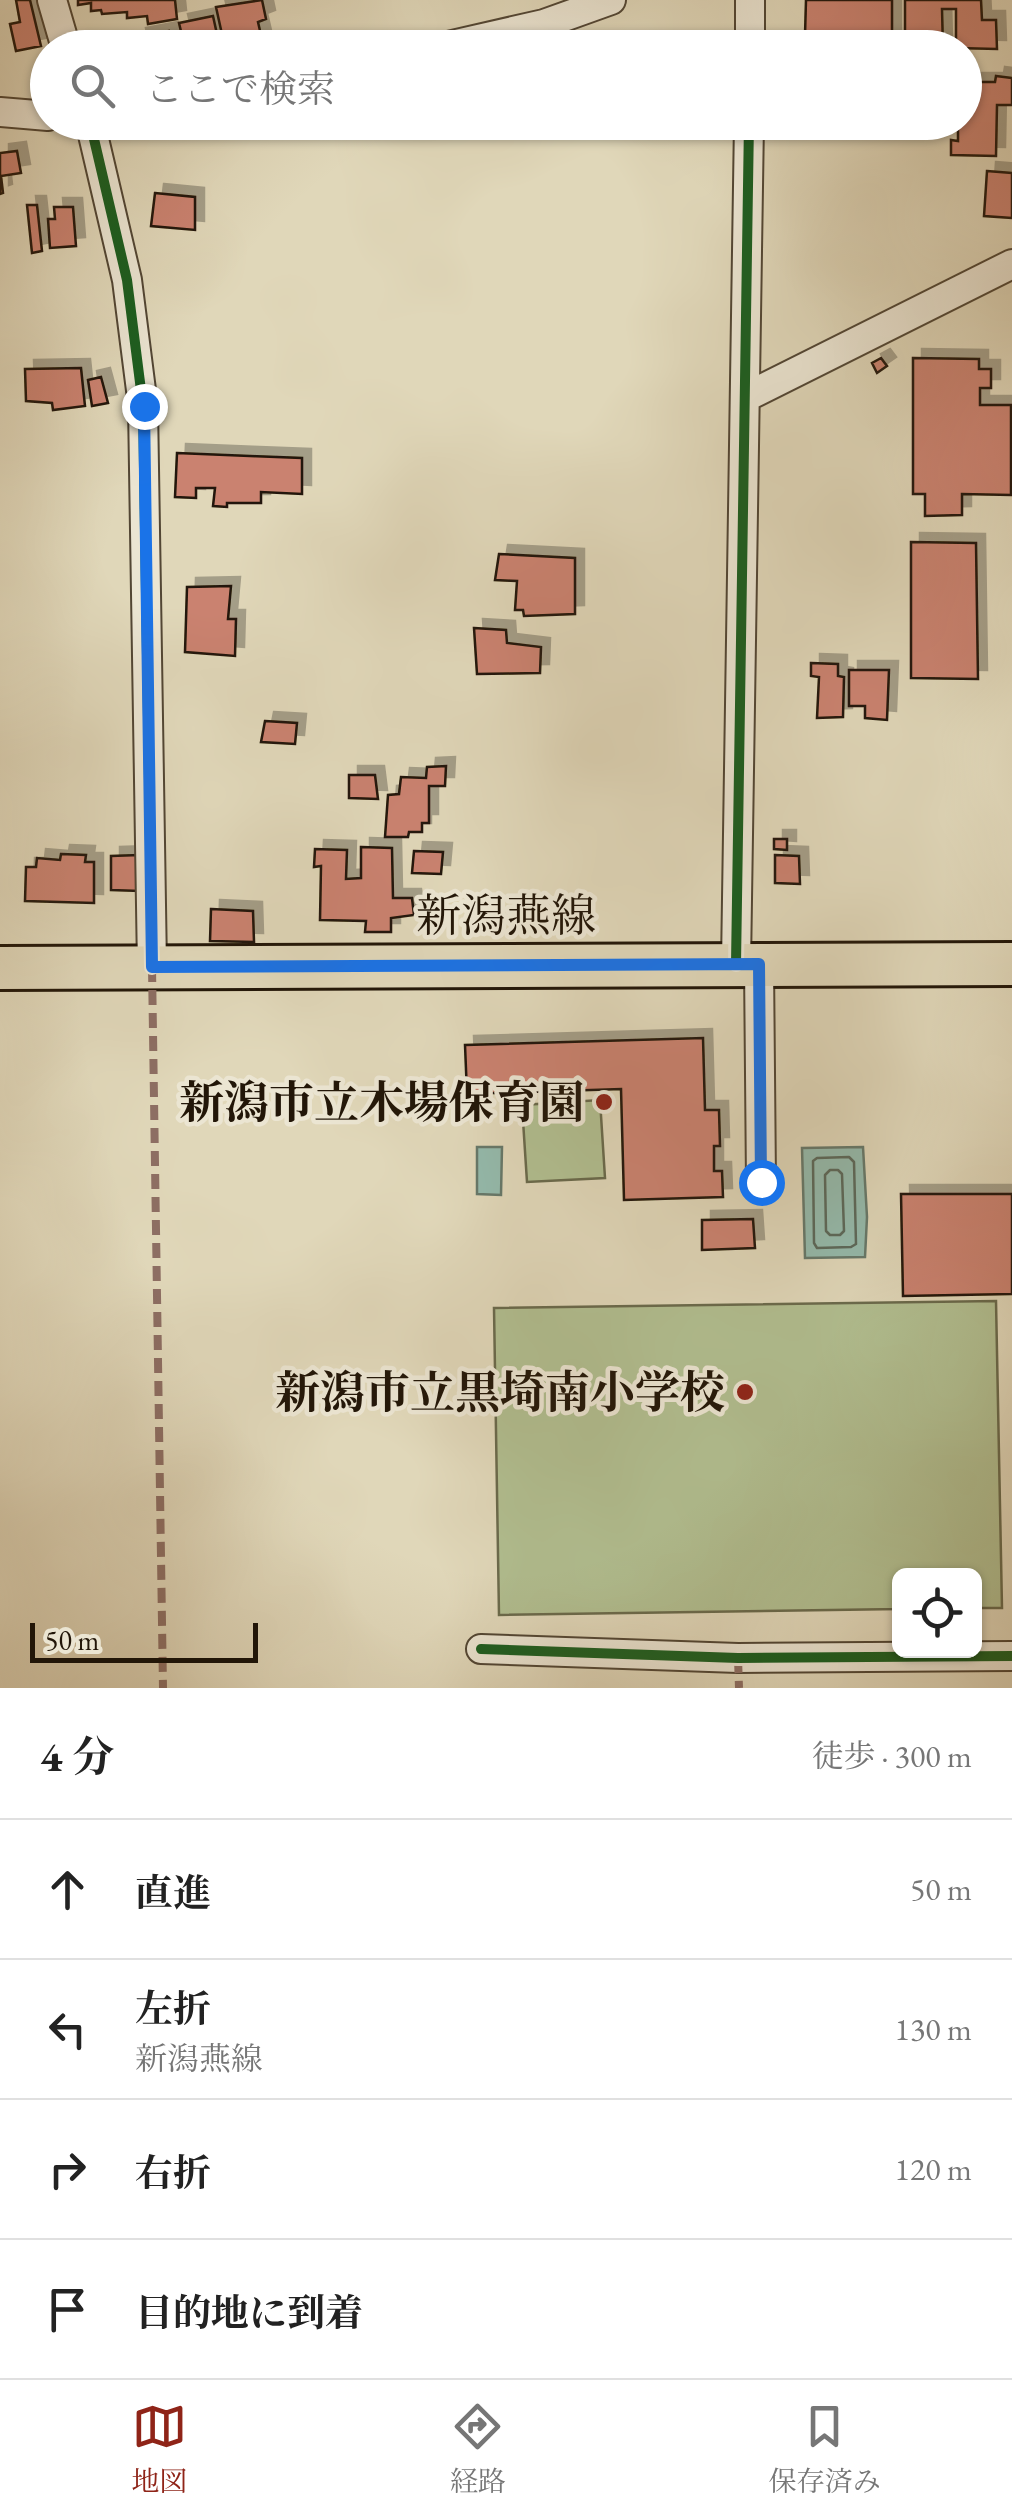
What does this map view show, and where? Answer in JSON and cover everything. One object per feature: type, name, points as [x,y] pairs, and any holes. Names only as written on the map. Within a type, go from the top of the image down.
[{"type":"main road","name":"新潟燕線","points":[[0,968],[1012,964]]},
{"type":"street","points":[[52,0],[61,30]]},
{"type":"street","points":[[518,30],[611,0]]},
{"type":"street","points":[[750,0],[750,30]]},
{"type":"street","points":[[0,112],[30,114]]},
{"type":"street","points":[[94,140],[127,280],[144,406],[152,967]]},
{"type":"street","points":[[750,140],[746,396],[748,964],[761,1182]]},
{"type":"street","points":[[746,396],[1012,264]]},
{"type":"street","points":[[481,1649],[738,1658],[1012,1656]]},
{"type":"shaded area","points":[[600,1100],[605,1178],[527,1182],[522,1105]]},
{"type":"shaded area","points":[[996,1301],[1002,1608],[982,1608],[982,1568],[892,1568],[892,1609],[499,1615],[494,1308]]},
{"type":"water","points":[[477,1147],[502,1147],[501,1195],[477,1194]]},
{"type":"water","points":[[863,1147],[865,1257],[805,1258],[802,1148]]},
{"type":"building","points":[[16,0],[30,0],[37,30],[30,30],[30,48],[16,51],[10,24],[20,22]]},
{"type":"building","points":[[78,0],[175,0],[177,19],[148,24],[147,16],[127,18],[127,12],[102,14],[101,10],[91,11],[91,3],[78,5]]},
{"type":"building","points":[[262,0],[266,19],[258,22],[260,30],[221,30],[216,7]]},
{"type":"building","points":[[806,0],[892,0],[892,30],[805,30]]},
{"type":"building","points":[[905,0],[981,0],[982,20],[996,20],[997,49],[982,49],[982,30],[956,30],[956,9],[942,9],[943,30],[905,30]]},
{"type":"building","points":[[213,16],[216,30],[181,30],[179,23]]},
{"type":"building","points":[[996,76],[1012,78],[1012,105],[997,105],[996,156],[951,155],[951,140],[982,140],[982,82],[995,82]]},
{"type":"building","points":[[17,151],[21,173],[1,176],[0,194],[0,153]]},
{"type":"building","points":[[987,171],[1012,173],[1012,218],[984,216]]},
{"type":"building","points":[[155,193],[195,197],[195,230],[151,226]]},
{"type":"building","points":[[27,205],[37,205],[42,251],[32,253]]},
{"type":"building","points":[[54,207],[73,207],[76,246],[50,248],[48,219],[55,219]]},
{"type":"building","points":[[881,358],[887,366],[877,373],[872,363]]},
{"type":"building","points":[[913,358],[979,359],[979,369],[991,369],[991,388],[980,388],[980,405],[1011,405],[1011,495],[962,494],[962,515],[925,516],[925,494],[913,494]]},
{"type":"building","points":[[81,368],[85,406],[53,410],[52,403],[26,401],[25,369]]},
{"type":"building","points":[[101,377],[108,403],[92,406],[88,380]]},
{"type":"building","points":[[177,453],[302,458],[302,494],[261,492],[261,503],[227,503],[227,507],[213,506],[215,488],[196,488],[196,498],[175,497]]},
{"type":"building","points":[[911,542],[976,543],[978,679],[911,678]]},
{"type":"building","points":[[499,554],[575,558],[575,614],[524,616],[523,610],[515,610],[517,581],[495,580]]},
{"type":"building","points":[[231,586],[228,619],[236,619],[235,656],[185,652],[187,587]]},
{"type":"building","points":[[474,628],[506,630],[507,643],[541,647],[540,673],[477,674]]},
{"type":"building","points":[[811,663],[838,664],[838,676],[844,677],[843,717],[817,718],[819,677],[811,676]]},
{"type":"building","points":[[849,670],[889,670],[887,720],[865,718],[865,706],[849,706]]},
{"type":"building","points":[[265,721],[297,723],[295,744],[261,742]]},
{"type":"building","points":[[446,766],[445,786],[429,786],[429,823],[422,823],[422,832],[409,832],[408,837],[385,837],[388,795],[399,794],[401,777],[426,778],[427,767]]},
{"type":"building","points":[[349,775],[375,775],[378,799],[349,798]]},
{"type":"building","points":[[774,839],[787,839],[787,850],[774,849]]},
{"type":"building","points":[[361,847],[392,848],[393,898],[412,898],[414,915],[391,918],[391,932],[365,932],[366,921],[320,920],[321,866],[314,867],[315,849],[347,850],[346,879],[361,878]]},
{"type":"building","points":[[414,851],[443,852],[441,874],[412,873]]},
{"type":"building","points":[[61,854],[86,855],[85,862],[94,862],[94,903],[25,901],[26,867],[36,867],[37,858],[60,860]]},
{"type":"building","points":[[139,855],[140,891],[111,890],[111,856]]},
{"type":"building","points":[[775,855],[799,856],[800,884],[775,883]]},
{"type":"building","points":[[211,909],[253,911],[254,942],[210,941]]},
{"type":"building","points":[[703,1038],[705,1110],[719,1110],[720,1146],[714,1146],[714,1171],[722,1171],[723,1197],[624,1200],[621,1089],[467,1094],[465,1045]]},
{"type":"building","points":[[901,1194],[1012,1194],[1012,1294],[903,1296]]},
{"type":"building","points":[[753,1219],[755,1248],[702,1250],[702,1220]]},
{"type":"marked path","points":[[152,967],[163,1688]]},
{"type":"marked path","points":[[738,1658],[739,1688]]},
{"type":"cycle path","points":[[94,140],[127,280],[143,406],[152,967]]},
{"type":"cycle path","points":[[736,964],[749,140]]},
{"type":"cycle path","points":[[481,1649],[738,1658],[1012,1656]]},
{"type":"place","name":"新潟市立木場保育園","points":[[604,1102]]},
{"type":"place","name":"新潟市立黒埼南小学校","points":[[745,1392]]},
{"type":"route","points":[[144,406],[152,967],[759,964],[761,1182]]}]
